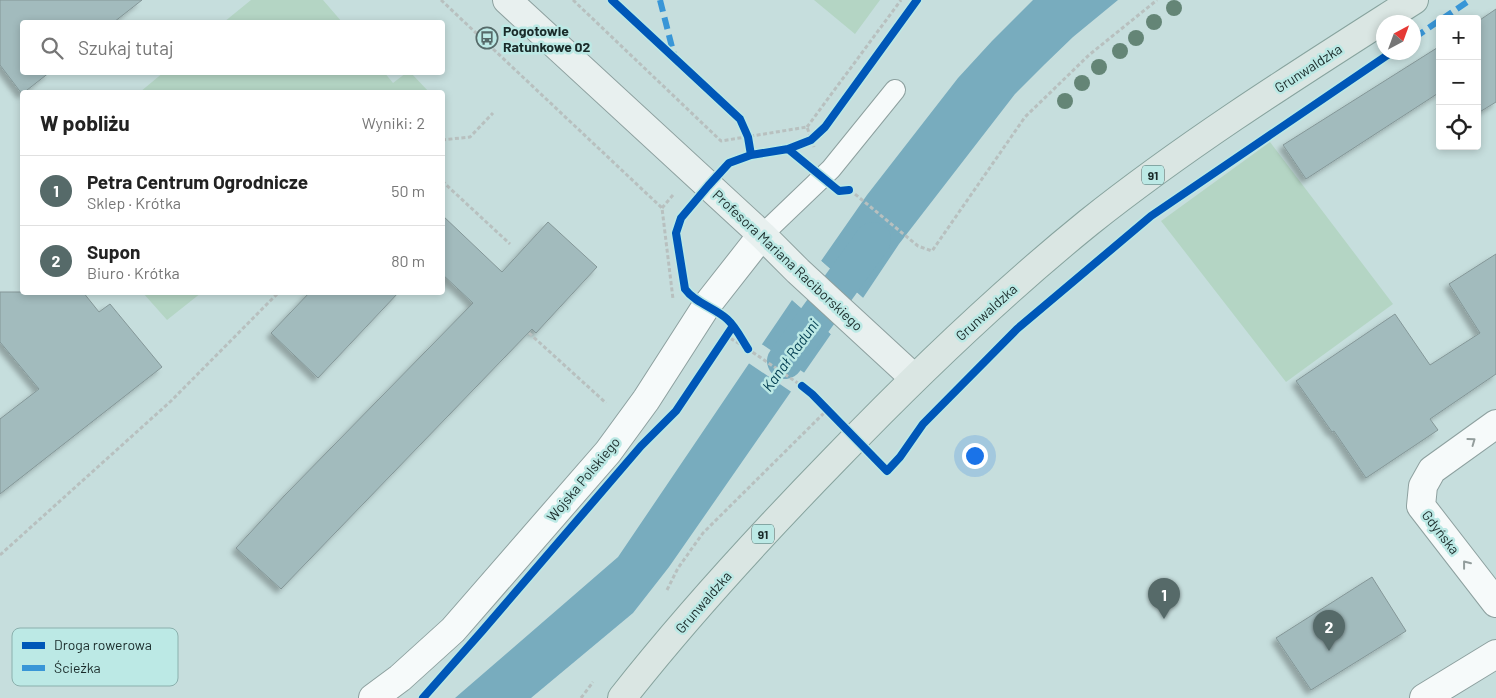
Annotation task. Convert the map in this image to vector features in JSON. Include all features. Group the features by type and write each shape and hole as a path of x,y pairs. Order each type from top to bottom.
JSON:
{"main road":[{"name":"Profesora Mariana Raciborskiego","path":"507,0 914,378"},
{"name":"Grunwaldzka","path":"622,698 653,658 772,524 914,378 992,305 1088,223 1193,145 1414,0"}],"street":[{"name":"Wojska Polskiego","path":"373,698 400,678 452,630 608,452 646,400 707,305 762,235"},
{"name":"Gdyńska","path":"1496,424 1432,470 1423,486 1421,506 1496,603"},
{"path":"1424,698 1496,654"}],"lane":[{"path":"762,235 822,177 895,90"}],"path":[{"path":"441,0 662,208 673,305"},
{"path":"573,0 721,141 807,127"},
{"path":"817,153 807,141 807,127 901,0"},
{"path":"822,177 839,191 849,190 918,246 932,250 1025,117 1089,55 1157,0"},
{"path":"445,140 470,137 493,113"},
{"path":"744,128 750,146"},
{"path":"807,141 818,134"},
{"path":"445,185 510,244"},
{"path":"0,555 171,401 276,295"},
{"path":"707,305 729,320 748,349 802,386"},
{"path":"721,343 733,326"},
{"path":"529,333 607,404"},
{"path":"663,595 669,588 678,568 703,533 827,410"},
{"path":"581,698 597,676"}],"green space":[{"path":"251,0 323,0 340,20 226,20"},
{"path":"814,0 880,0 855,34"},
{"path":"160,75 386,75 393,83 403,75 413,75 427,90 142,90"},
{"path":"1270,142 1393,304 1286,382 1161,221"},
{"path":"145,295 198,295 167,320"}],"water":[{"path":"1033,0 1118,0 1073,37 1015,94 899,244 863,298 821,261 867,195 958,78"},
{"path":"792,300 831,334 669,567 633,613 531,698 455,698 618,557"}],"pier":[{"path":"819,259 865,299 861,300 819,263"},
{"path":"792,297 833,333 833,336 790,298"},
{"path":"760,343 806,374 793,393 747,362"}],"building":[{"path":"0,0 142,0 117,20 20,20 20,75 46,75 27,90 20,91 0,65"},
{"path":"1496,9 1496,102 1481,111 1481,60 1481,19"},
{"path":"1436,49 1436,95 1306,179 1283,145 1418,60 1421,60 1421,58"},
{"path":"445,218 502,272 548,222 597,267 536,333 532,329 281,589 236,548 285,495 473,303 445,277"},
{"path":"1496,254 1496,374 1430,419 1438,430 1366,478 1334,431 1332,432 1296,381 1395,314 1430,365 1480,333 1449,284"},
{"path":"0,292 20,292 20,295 85,295 99,312 110,304 162,367 0,494 0,419 39,389 0,342"},
{"path":"307,295 396,295 318,378 271,333"},
{"path":"1372,577 1406,631 1311,690 1276,638"}],"waterway":[{"name":"Kanał Raduni","path":"785,361 873,240"}],"marked path":[{"path":"660,0 674,55"},
{"path":"1448,15 1470,0"},
{"path":"1421,33 1436,23"}],"cycle path":[{"path":"612,0 740,119 748,137 751,155"},
{"path":"748,349 727,319 694,298 685,289 676,233 681,218 729,163 751,155 788,149 811,140 825,127 917,0"},
{"path":"802,386 887,471 900,457 923,424 1017,329 1151,216 1380,60"},
{"path":"788,149 839,191 849,190"},
{"path":"423,698 641,446 676,411 733,326"}],"place":[{"name":"Pogotowie Ratunkowe 02","path":"487,38"},
{"name":"Petra Centrum Ogrodnicze","path":"1164,619"},
{"name":"Supon","path":"1329,651"}]}
